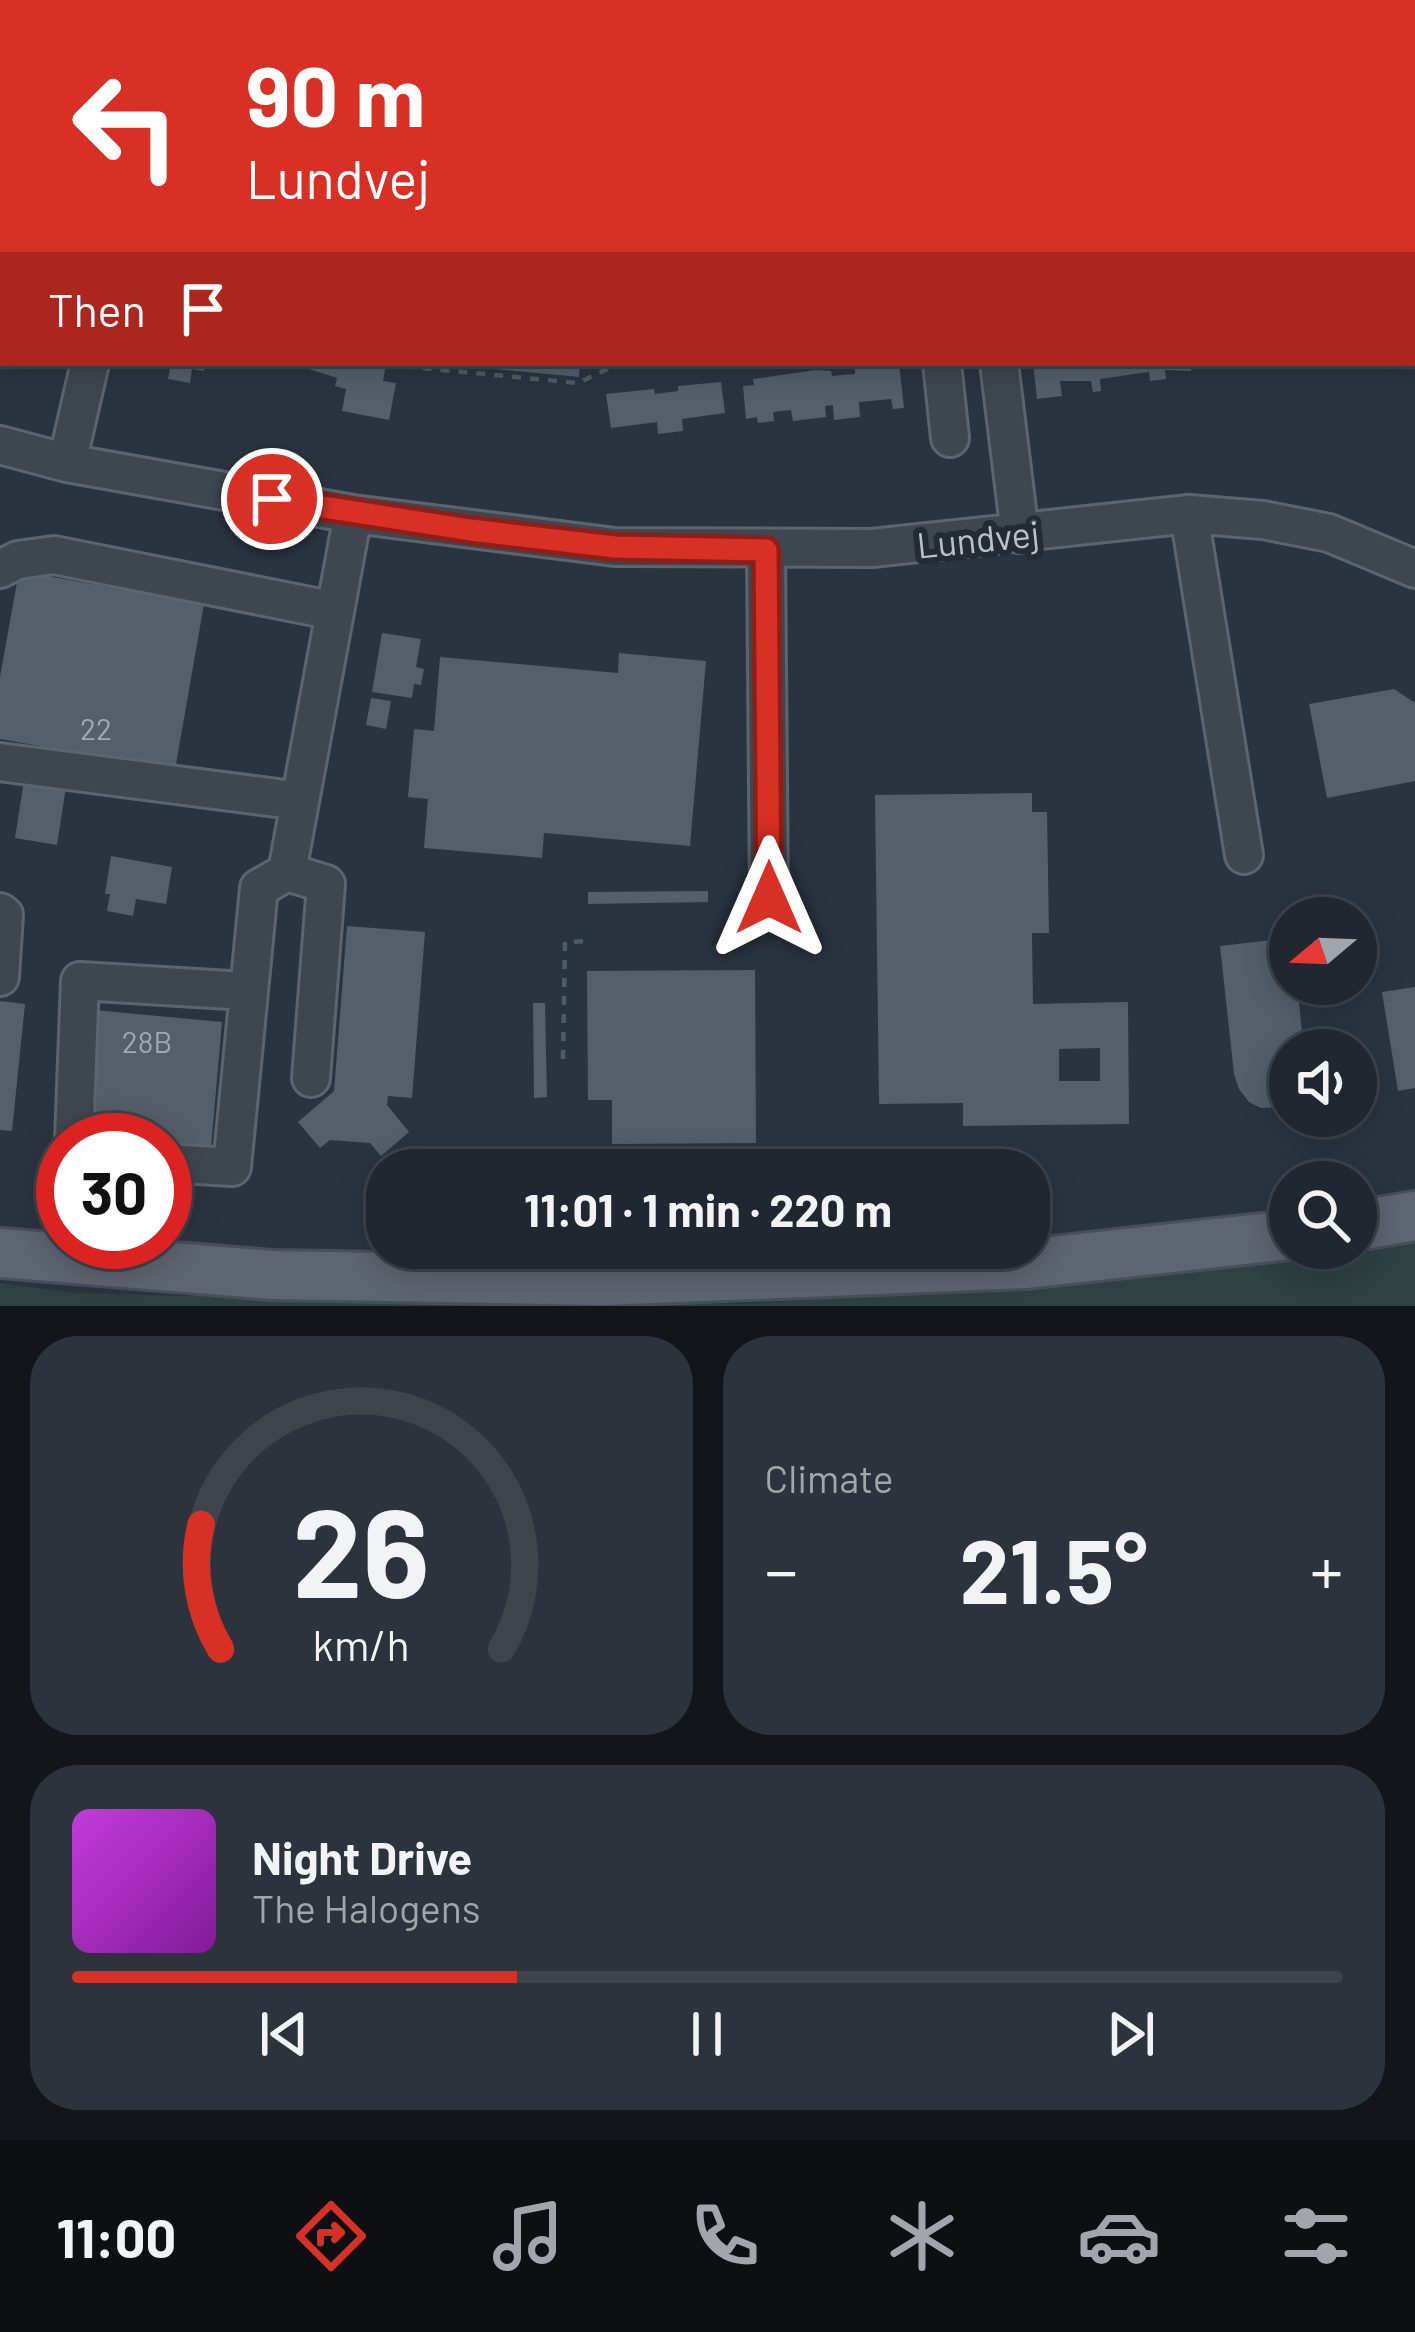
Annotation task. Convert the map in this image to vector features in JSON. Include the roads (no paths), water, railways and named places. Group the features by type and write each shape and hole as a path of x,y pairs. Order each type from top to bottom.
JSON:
{"main road":[{"path":"1377,1222 1415,1216"},
{"path":"0,1253 272,1276 603,1280 1026,1264 1269,1237"}],"street":[{"path":"67,463 89,366"},
{"path":"942,366 948,421 1001,381 1020,534"},
{"name":"Lundvej","path":"0,445 67,463 353,514 615,547 872,548 1189,514 1263,520 1329,533 1412,563"},
{"path":"287,872 353,514"},
{"path":"1189,514 1244,855"},
{"path":"766,550 769,898"},
{"path":"0,569 18,560 54,555 335,611"},
{"path":"0,762 300,801"},
{"path":"192,1165 232,1167 259,888 287,872 326,884 311,1078"},
{"path":"0,911 4,915 0,977"},
{"path":"75,1113 80,981 246,991"}]}
